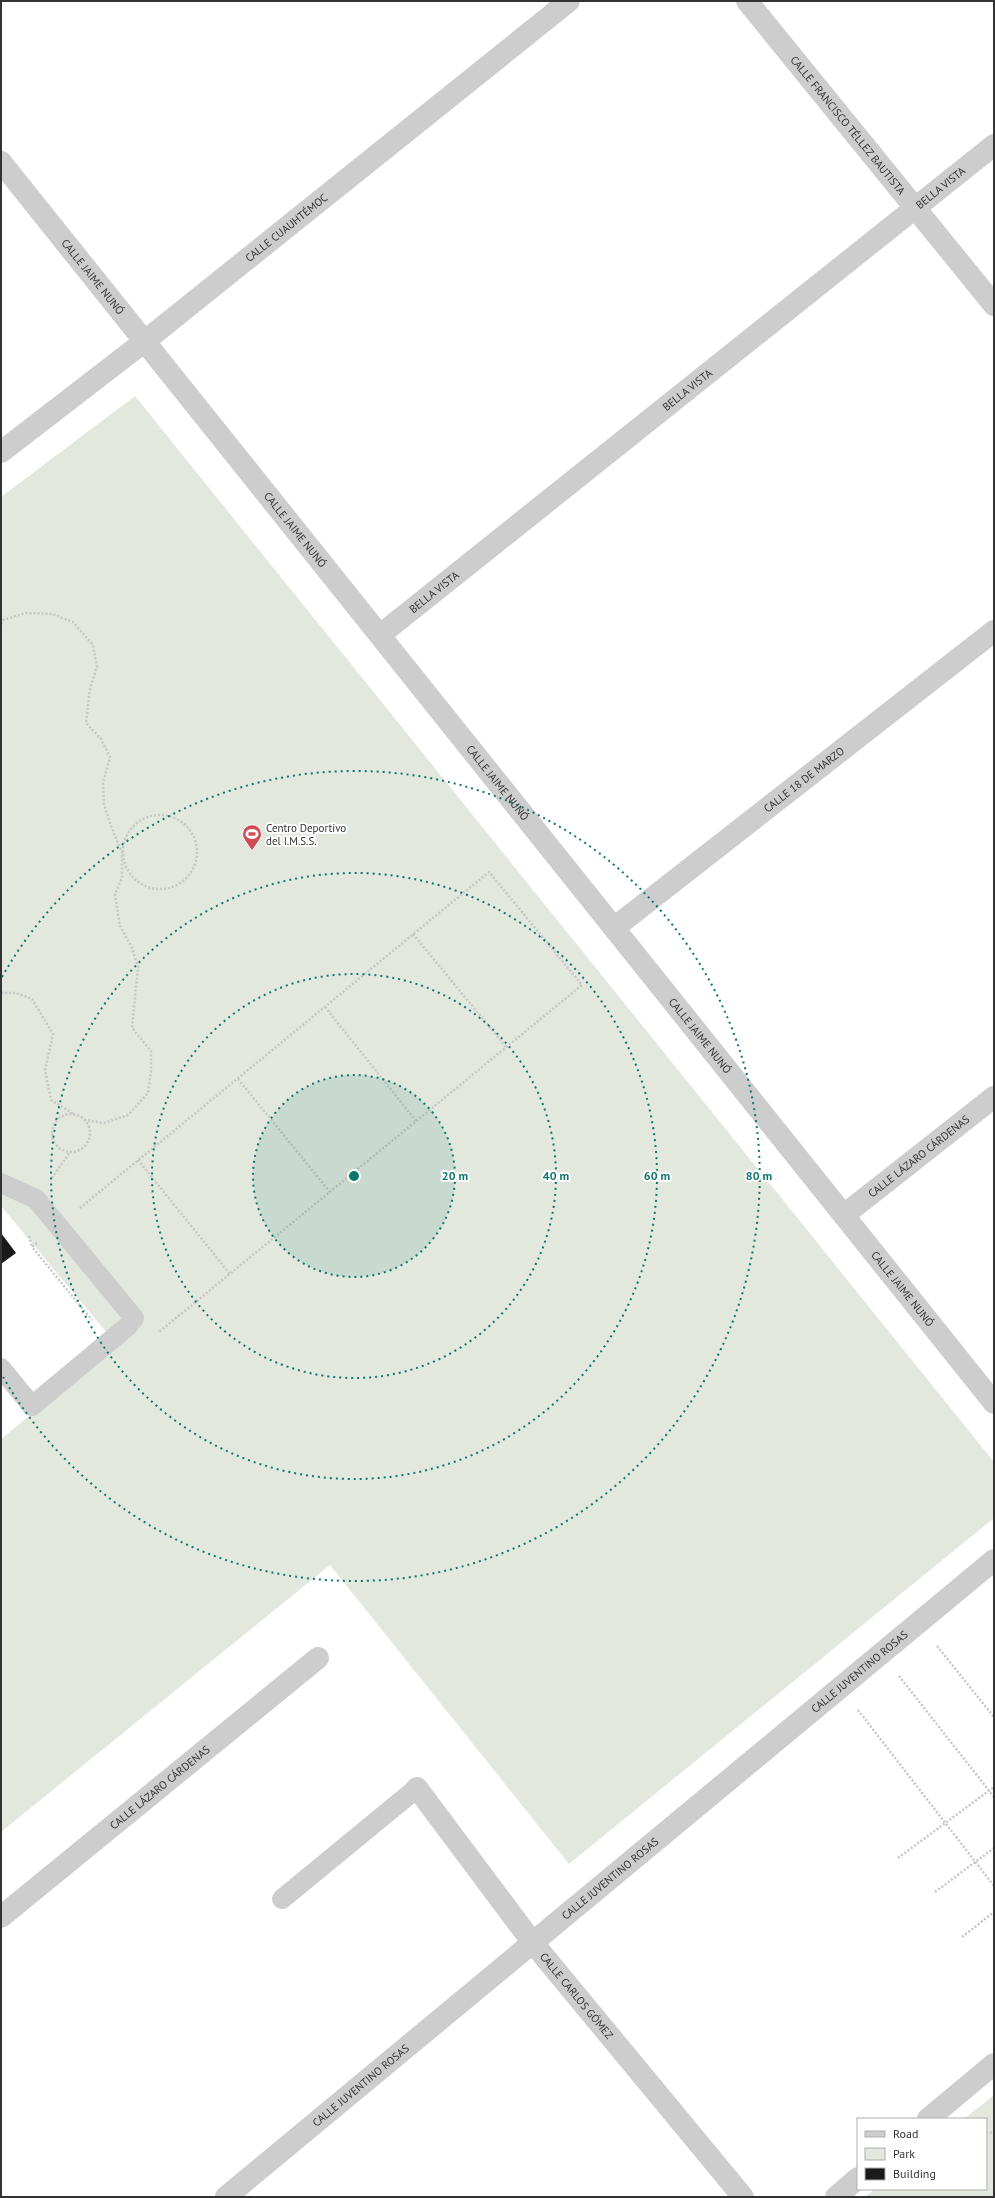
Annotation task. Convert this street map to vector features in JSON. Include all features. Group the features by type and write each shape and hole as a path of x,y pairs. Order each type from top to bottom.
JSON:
{"street":[{"name":"CALLE CUAUHTÉMOC","path":"1,452 145,341 569,1"},
{"name":"CALLE FRANCISCO TÉLLEZ BAUTISTA","path":"748,1 994,305"},
{"name":"BELLA VISTA","path":"380,635 994,145"},
{"name":"CALLE JAIME NUNÓ","path":"1,162 994,1403"},
{"name":"CALLE 18 DE MARZO","path":"614,928 994,631"},
{"name":"CALLE LÁZARO CÁRDENAS","path":"844,1215 994,1097"},
{"name":"CALLE JUVENTINO ROSAS","path":"226,2197 994,1560"},
{"name":"CALLE LÁZARO CÁRDENAS","path":"1,1917 318,1658"},
{"name":"CALLE CARLOS GÓMEZ","path":"417,1788 533,1943 743,2197"},
{"path":"929,2118 994,2064"},
{"path":"836,2197 857,2179"}],"lane":[{"path":"1,1183 36,1200 134,1318 128,1326 32,1406 1,1368"},
{"path":"282,1899 417,1788"}],"path":[{"path":"1,624 4,620 26,613 52,614 73,622 93,645 97,667 90,689 86,723 101,740 110,757 104,783 104,805 122,852 124,865 130,875 139,883 149,888 161,889 173,887 191,872 196,861 197,850 194,838 188,827 166,815 152,815 140,820 131,828 124,840 122,852 122,878 115,894 120,926 132,948 138,967 132,1028 151,1051 151,1070 148,1093 128,1114 104,1123 85,1120 51,1100 45,1070 53,1034 32,999 16,993 1,993"},
{"path":"109,1341 32,1247 489,872 582,985 144,1345 128,1326"},
{"path":"413,934 506,1048"},
{"path":"325,1007 416,1121"},
{"path":"238,1079 330,1192"},
{"path":"74,1114 61,1116 53,1126 52,1138 55,1144 64,1151 76,1151 86,1144 90,1132 85,1120"},
{"path":"138,1160 230,1274"},
{"path":"919,1622 994,1717"},
{"path":"882,1653 994,1797"},
{"path":"840,1687 994,1886"},
{"path":"898,1858 994,1786"},
{"path":"935,1892 994,1848"},
{"path":"962,1937 994,1912"}],"green space":[{"name":"Centro Deportivo del I.M.S.S.","path":"135,396 994,1462 994,1518 569,1864 330,1565 1,1832 1,1439 117,1345 1,1206 1,497"},
{"path":"994,2095 994,2197 865,2197 874,2190 987,2190 987,2118 965,2118"}],"building":[{"path":"1,1233 16,1253 1,1264"}],"place":[{"name":"Centro Deportivo del I.M.S.S.","path":"252,851"}]}
